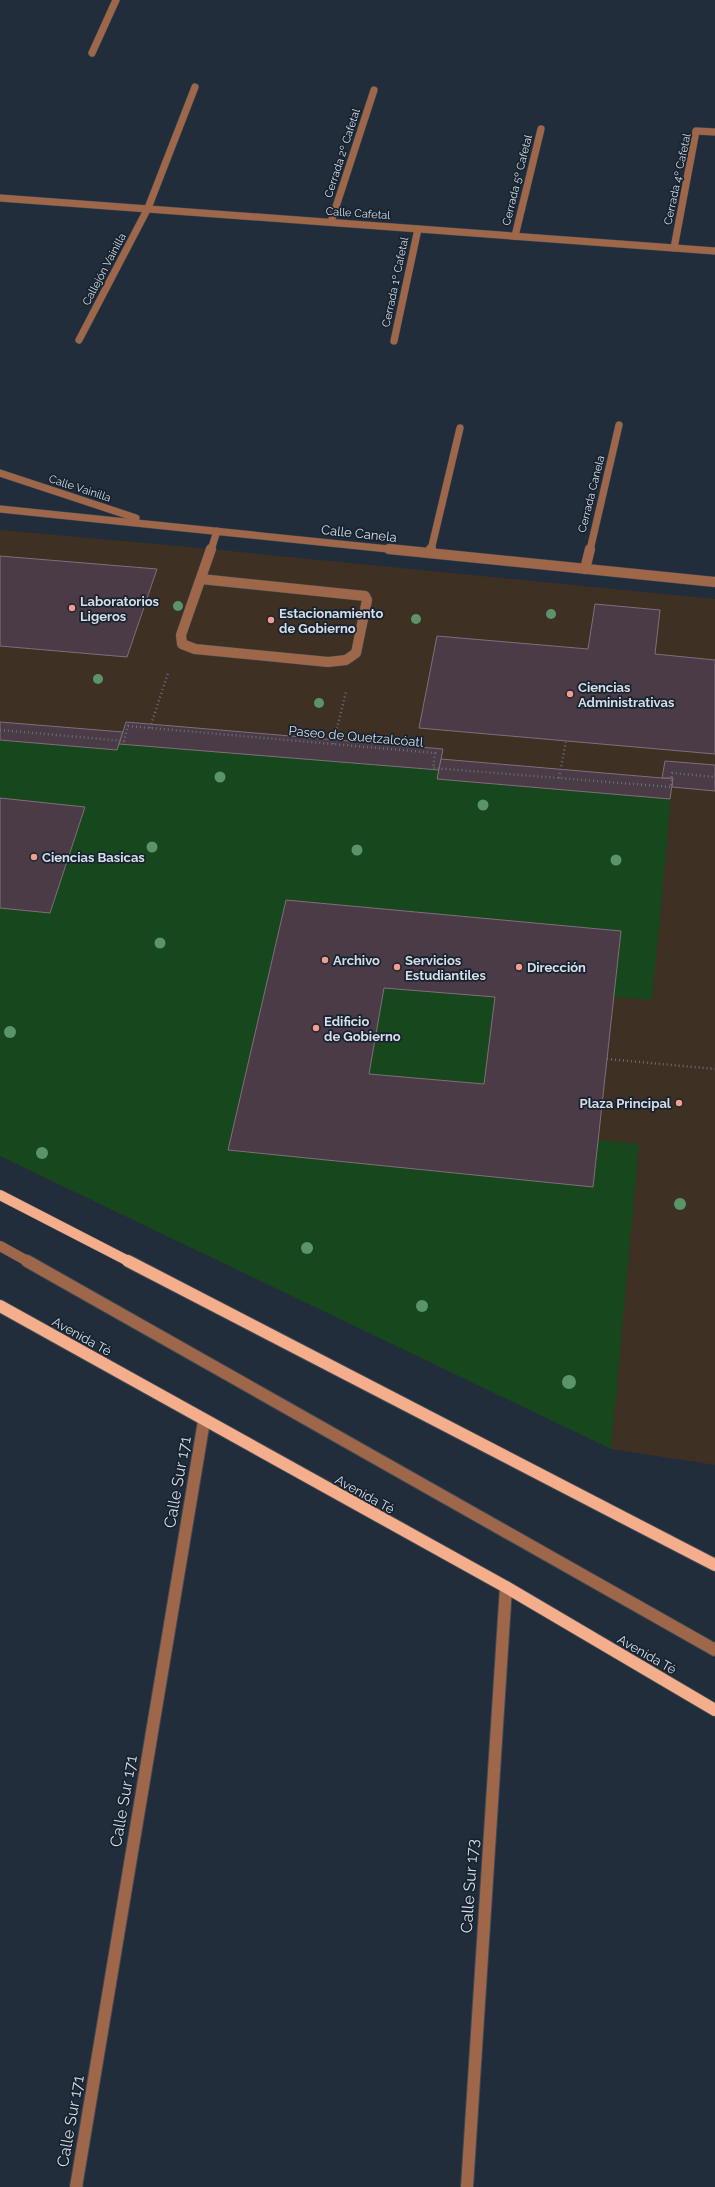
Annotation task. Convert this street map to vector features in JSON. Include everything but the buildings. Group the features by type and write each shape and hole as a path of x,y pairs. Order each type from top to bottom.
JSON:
{"main road":[{"path":"0,1195 715,1565"},
{"name":"Avenida Té","path":"0,1306 204,1422 506,1587 715,1710"}],"street":[{"path":"92,53 116,0"},
{"name":"Callejón Vainilla","path":"79,340 148,208 195,87"},
{"name":"Cerrada 2º Cafetal","path":"331,222 374,90"},
{"name":"Cerrada 5º Cafetal","path":"515,236 541,129"},
{"name":"Cerrada 4º Cafetal","path":"674,248 696,130 715,132"},
{"name":"Calle Cafetal","path":"0,198 715,251"},
{"name":"Cerrada 1º Cafetal","path":"394,340 418,229"},
{"name":"Cerrada Canela","path":"585,569 620,425"},
{"path":"430,553 460,428"},
{"name":"Calle Vainilla","path":"0,472 153,524"},
{"name":"Calle Canela","path":"0,509 715,582"},
{"path":"201,578 365,596 367,600 356,653 346,660 328,662 195,649 182,644 181,634 216,531"},
{"path":"0,1246 715,1650"},
{"name":"Calle Sur 171","path":"76,2187 204,1422"},
{"name":"Calle Sur 173","path":"467,2187 506,1587"}],"path":[{"path":"150,728 167,674 182,644"},
{"path":"333,744 346,691 346,660"},
{"name":"Paseo de Quetzalcóatl","path":"0,730 124,741 128,726 435,753 433,768 671,787 672,773 715,777"},
{"path":"559,778 566,741"},
{"path":"607,1059 715,1068"}],"shaded area":[{"path":"0,530 179,546 715,599 715,1465 611,1449 0,1156"}],"green space":[{"path":"0,735 672,787 652,1000 614,997 621,931 286,900 228,1150 593,1187 598,1140 639,1144 611,1449 0,1156 0,908 50,913 85,807 0,798"},
{"path":"384,988 495,997 484,1084 369,1074"}],"place":[{"name":"Laboratorios Ligeros","path":"72,608"},
{"name":"Estacionamiento de Gobierno","path":"271,620"},
{"name":"Ciencias Administrativas","path":"570,694"},
{"name":"Ciencias Basicas","path":"34,857"},
{"name":"Archivo","path":"325,960"},
{"name":"Servicios Estudiantiles","path":"397,967"},
{"name":"Dirección","path":"519,967"},
{"name":"Edificio de Gobierno","path":"316,1028"},
{"name":"Plaza Principal","path":"679,1103"}]}
